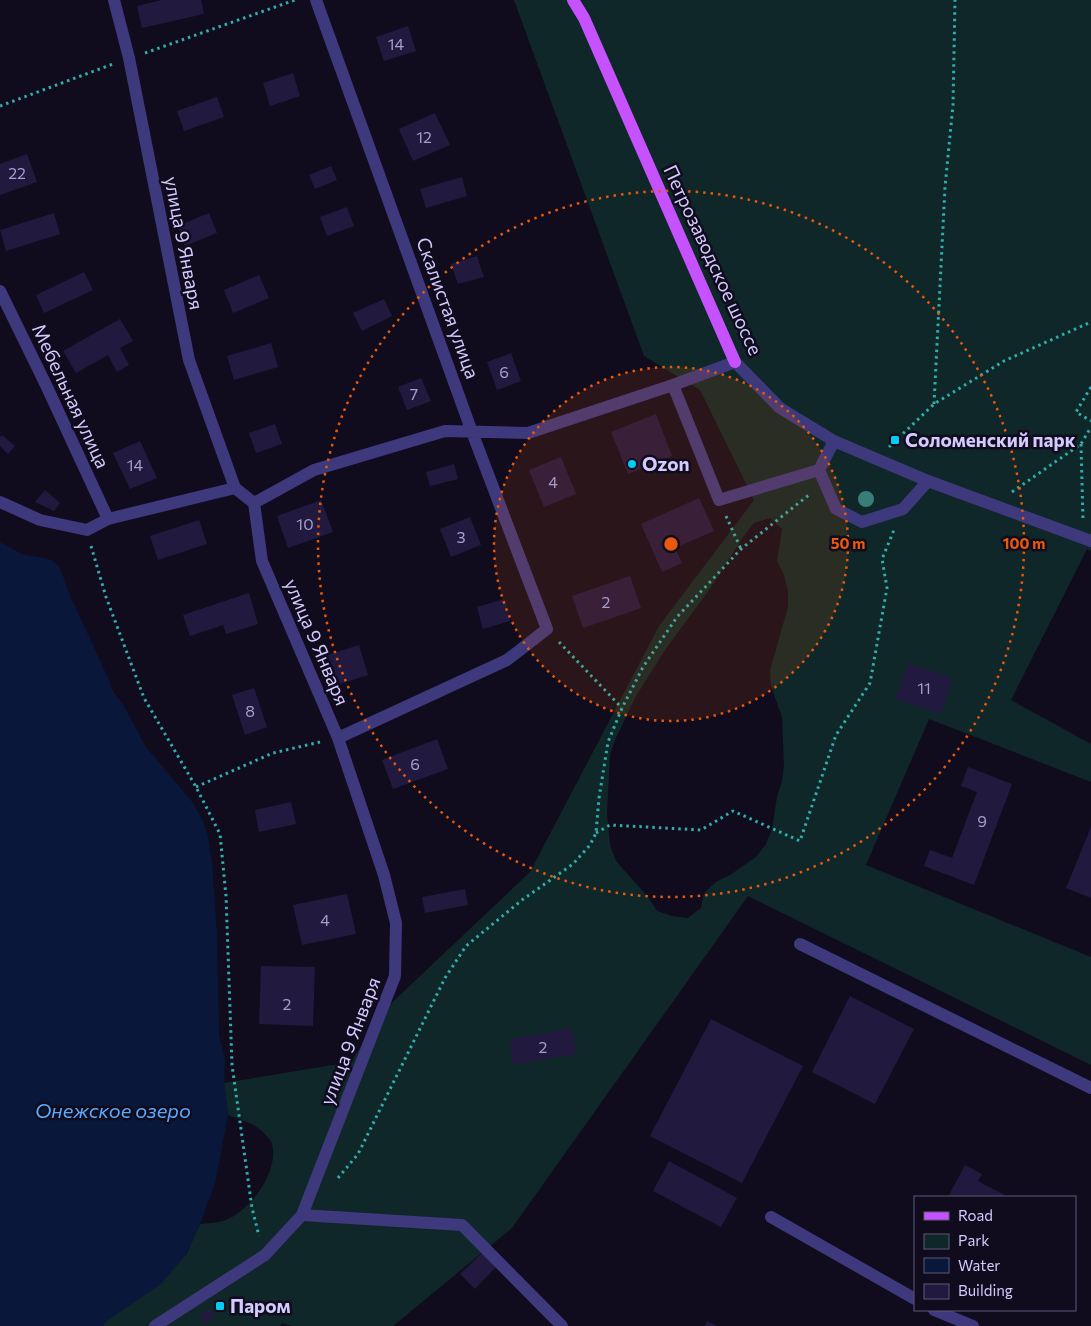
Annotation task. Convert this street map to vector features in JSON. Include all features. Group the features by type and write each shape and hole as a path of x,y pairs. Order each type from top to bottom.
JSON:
{"main road":[{"name":"Петрозаводское шоссе","path":"573,0 584,18 735,362"}],"street":[{"name":"улица 9 Января","path":"114,0 128,58 188,360 234,488"},
{"name":"Скалистая улица","path":"316,0 472,432 547,629"},
{"name":"Мебельная улица","path":"0,291 108,519"},
{"path":"0,502 40,520 86,530 108,519 234,488 254,503 314,470 444,431 528,433 673,385 735,362"},
{"name":"Петрозаводское шоссе","path":"735,362 780,408 834,441 928,481 1087,540"},
{"path":"673,385 719,500 819,470 834,441"},
{"path":"819,470 836,509 862,522 903,509 928,481"},
{"name":"улица 9 Января","path":"155,1326 265,1256 302,1214 395,976 396,923 384,875 338,738 262,561 254,503"},
{"path":"338,738 507,660 547,629"},
{"path":"800,944 1091,1088"},
{"path":"302,1214 462,1225 562,1326"},
{"path":"770,1217 914,1298"},
{"path":"936,1311 973,1326"}],"path":[{"path":"934,404 945,186 953,105 955,0"},
{"path":"877,460 934,404 1004,362 1091,322"},
{"path":"1091,387 1076,412 1091,421"},
{"path":"994,505 1081,444 1091,427"},
{"path":"1081,444 1087,540"},
{"path":"336,1180 358,1154 445,978 466,946 522,900 573,864 590,845 596,833 599,798 608,742 622,708 644,667 677,617 741,549 824,483"},
{"path":"719,500 741,549"},
{"path":"596,833 610,825 701,830 733,810 800,841 836,735 870,683 887,588 882,559 903,509"},
{"path":"86,530 106,597 144,698 196,787 220,834 226,896 232,1065 252,1208 265,1256"},
{"path":"547,629 622,708"},
{"path":"196,787 273,753 338,738"}],"green space":[{"path":"514,0 1091,0 1091,551 1087,549 1011,700 1091,744 1091,782 929,719 866,865 1091,957 1091,1065 748,896 512,1228 393,1326 292,1326 282,1323 280,1326 104,1326 104,1323 186,1255 200,1224 223,1221 243,1209 253,1199 268,1176 272,1164 273,1152 271,1141 255,1126 228,1115 224,1083 351,1062 382,1012 530,872 659,626 754,500 700,390 644,356","holes":["770,518 782,529 777,561 784,575 788,591 788,607 770,670 771,686 782,717 784,765 772,829 766,844 756,857 716,882 704,893 701,908 688,918 672,916 657,911 648,897 616,861 610,845 607,813 610,755 636,696 667,647 707,593 744,536 754,523"]}],"water":[{"name":"Онежское озеро","path":"0,542 24,555 53,561 60,568 71,598 113,692 122,703 146,747 193,803 203,821 208,837 212,863 217,935 219,1036 225,1058 224,1083 228,1115 215,1184 186,1255 161,1284 104,1323 104,1326 0,1326"}],"building":[{"path":"162,0 201,0 204,14 142,28 137,6"},
{"path":"408,26 416,51 384,61 376,37"},
{"path":"293,73 300,96 270,106 263,83"},
{"path":"217,97 224,117 184,131 177,111"},
{"path":"435,113 450,145 413,161 399,129"},
{"path":"27,154 37,182 0,195 0,164"},
{"path":"331,166 337,180 315,189 309,175"},
{"path":"462,177 467,196 426,208 420,189"},
{"path":"347,207 354,226 327,236 320,217"},
{"path":"54,213 60,234 6,251 0,230"},
{"path":"209,213 217,233 185,246 177,226"},
{"path":"477,256 484,277 458,284 451,264"},
{"path":"84,272 93,290 44,313 36,295"},
{"path":"259,275 269,298 233,313 224,290"},
{"path":"384,299 392,316 362,331 353,313"},
{"path":"120,319 133,341 120,348 129,365 117,372 108,355 76,373 63,351"},
{"path":"271,343 278,367 234,380 227,356"},
{"path":"511,353 521,381 497,390 487,362"},
{"path":"421,378 431,401 407,410 398,387"},
{"path":"656,414 672,456 628,474 611,432"},
{"path":"275,424 282,444 256,453 249,433"},
{"path":"2,435 15,446 8,454 0,446 0,437"},
{"path":"140,441 157,478 130,489 113,453"},
{"path":"561,457 576,494 544,507 529,470"},
{"path":"454,464 458,479 430,486 426,472"},
{"path":"45,490 60,503 54,511 35,502"},
{"path":"699,498 714,531 675,548 682,563 662,572 641,524"},
{"path":"321,500 333,532 288,548 277,516"},
{"path":"470,517 481,545 451,557 440,529"},
{"path":"199,520 207,544 158,560 150,536"},
{"path":"630,576 641,608 583,628 572,596"},
{"path":"249,593 258,624 226,634 223,625 190,636 183,615"},
{"path":"504,599 510,621 483,629 477,607"},
{"path":"359,645 368,675 330,687 321,657"},
{"path":"908,663 953,678 941,714 895,699"},
{"path":"254,688 267,727 245,735 232,695"},
{"path":"437,739 448,769 393,789 382,760"},
{"path":"968,767 1012,784 974,885 924,866 930,850 952,858 977,792 961,786"},
{"path":"291,802 296,824 259,832 255,810"},
{"path":"1091,827 1091,898 1066,888"},
{"path":"465,889 468,905 425,913 422,897"},
{"path":"347,894 356,934 302,945 293,905"},
{"path":"261,966 315,967 313,1026 259,1024"},
{"path":"850,996 914,1029 875,1104 812,1072"},
{"path":"711,1019 803,1066 742,1183 650,1136"},
{"path":"572,1028 576,1054 513,1065 510,1039"},
{"path":"669,1161 737,1198 721,1227 653,1191"},
{"path":"965,1165 982,1174 978,1181 1006,1196 949,1196"},
{"path":"482,1253 496,1267 475,1289 460,1274"},
{"path":"209,1309 215,1317 204,1324 199,1316"},
{"path":"707,1321 717,1326 705,1326"}],"place":[{"name":"Соломенский парк","path":"895,440"},
{"name":"Ozon","path":"632,464"},
{"name":"Паром","path":"220,1306"}]}
